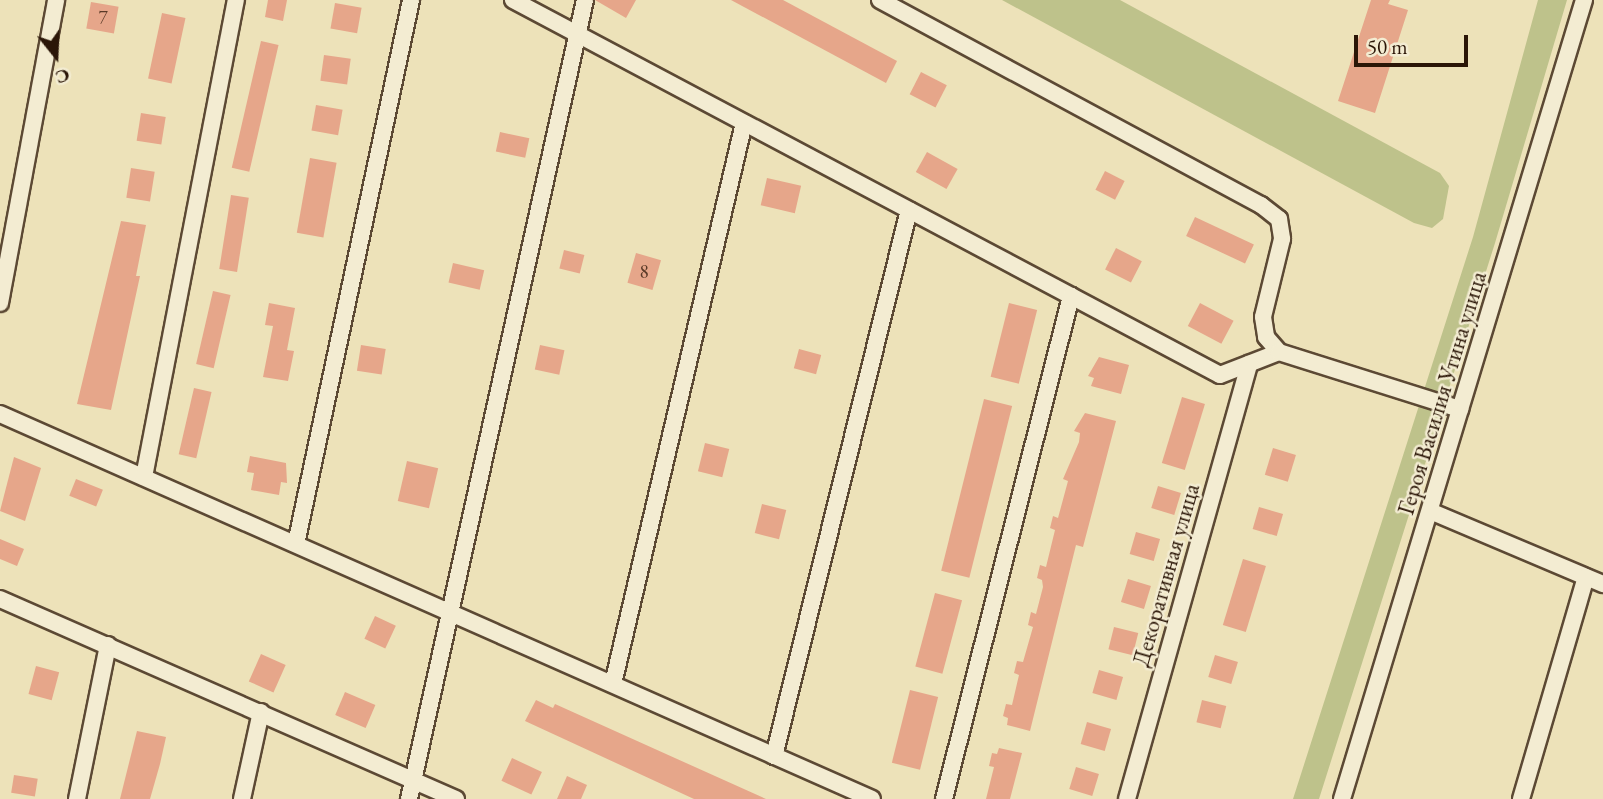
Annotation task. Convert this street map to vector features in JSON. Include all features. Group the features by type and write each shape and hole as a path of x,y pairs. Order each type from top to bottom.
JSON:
{"street":[{"path":"0,303 56,0"},
{"path":"144,477 236,0"},
{"path":"296,544 411,0"},
{"path":"513,0 1220,375 1279,352"},
{"path":"409,799 585,0"},
{"path":"880,0 1261,205 1279,219 1282,239 1263,317 1266,337 1279,352 1460,409"},
{"name":"Героя Василия Утина улица","path":"1342,799 1584,0"},
{"path":"613,684 744,123"},
{"path":"774,756 909,210"},
{"path":"944,799 1071,296"},
{"name":"Декоративная улица","path":"1127,799 1249,364"},
{"path":"0,414 872,799"},
{"path":"1430,511 1603,584"},
{"path":"1521,799 1586,577"},
{"path":"0,599 456,799"},
{"path":"77,799 108,645"},
{"path":"242,799 261,712"}],"green space":[{"path":"1002,0 1120,0 1440,173 1449,186 1443,219 1432,228 1414,223"},
{"path":"1538,0 1567,0 1495,243 1319,799 1293,799 1473,237"}],"building":[{"path":"268,0 287,0 283,21 265,17"},
{"path":"595,0 636,0 626,18"},
{"path":"731,0 783,0 897,61 886,83"},
{"path":"1371,0 1390,0 1388,4 1408,10 1375,113 1338,101"},
{"path":"91,2 119,7 114,33 86,29"},
{"path":"335,3 362,8 357,33 330,29"},
{"path":"162,13 185,18 172,84 148,79"},
{"path":"261,41 279,45 249,172 232,168"},
{"path":"324,55 351,59 347,85 320,81"},
{"path":"921,72 947,85 935,107 910,94"},
{"path":"316,105 343,110 338,135 311,131"},
{"path":"141,113 166,117 161,145 137,141"},
{"path":"500,132 529,138 525,158 496,152"},
{"path":"927,152 958,169 946,189 916,172"},
{"path":"310,158 337,163 323,238 297,233"},
{"path":"131,168 155,172 150,201 126,198"},
{"path":"1105,171 1125,181 1115,200 1095,190"},
{"path":"767,178 801,186 795,213 761,205"},
{"path":"231,195 249,198 237,272 219,269"},
{"path":"1195,217 1254,244 1245,264 1186,236"},
{"path":"121,221 146,225 136,276 140,276 111,410 77,404"},
{"path":"1116,248 1142,261 1131,283 1105,269"},
{"path":"564,250 584,255 580,274 559,268"},
{"path":"636,253 661,260 652,290 627,283"},
{"path":"453,263 484,270 480,290 449,282"},
{"path":"213,291 231,295 214,368 196,364"},
{"path":"269,303 295,308 287,350 294,351 288,381 263,377 273,326 265,325"},
{"path":"1009,303 1037,310 1019,384 991,377"},
{"path":"1200,303 1234,321 1221,344 1188,326"},
{"path":"361,345 386,349 382,375 357,371"},
{"path":"540,345 564,350 559,375 535,369"},
{"path":"799,349 821,355 816,374 794,368"},
{"path":"1099,357 1129,365 1121,394 1091,386 1094,378 1088,376"},
{"path":"194,388 212,392 196,458 179,454"},
{"path":"1182,397 1205,404 1185,470 1162,463"},
{"path":"984,399 1012,406 969,578 941,571"},
{"path":"1085,413 1116,421 1083,547 1076,545 1030,731 1007,725 1008,718 1003,716 1006,704 1012,705 1019,675 1014,673 1017,661 1023,662 1033,627 1028,625 1031,612 1036,614 1043,587 1042,580 1037,578 1040,565 1046,567 1055,530 1050,528 1053,516 1058,518 1068,481 1063,479 1079,442 1080,433 1074,431"},
{"path":"705,443 729,449 722,477 698,471"},
{"path":"1273,448 1296,455 1288,482 1265,475"},
{"path":"250,456 286,463 287,483 281,482 279,495 251,490 254,473 247,472"},
{"path":"14,457 41,468 25,521 0,511"},
{"path":"407,461 438,468 429,508 398,501"},
{"path":"76,479 103,490 96,507 69,496"},
{"path":"1158,486 1181,493 1174,515 1151,508"},
{"path":"762,504 786,510 779,539 755,533"},
{"path":"1259,507 1283,514 1277,536 1253,529"},
{"path":"1136,532 1160,539 1154,561 1130,554"},
{"path":"0,539 24,549 17,566 0,559"},
{"path":"1243,559 1266,566 1246,632 1223,625"},
{"path":"1128,579 1151,586 1144,609 1121,602"},
{"path":"935,593 962,600 942,674 915,666"},
{"path":"375,616 396,626 385,648 364,639"},
{"path":"1114,627 1138,633 1133,655 1108,649"},
{"path":"261,654 286,665 273,692 249,681"},
{"path":"1215,655 1238,662 1231,684 1208,677"},
{"path":"36,666 59,672 52,700 28,694"},
{"path":"1099,670 1123,677 1116,700 1092,693"},
{"path":"910,690 938,697 920,770 892,763"},
{"path":"345,692 375,705 366,728 335,715"},
{"path":"536,700 553,708 555,704 766,799 694,799 525,721"},
{"path":"1202,700 1226,706 1221,728 1196,722"},
{"path":"1087,722 1111,729 1105,751 1081,744"},
{"path":"137,731 166,737 160,764 150,799 120,799"},
{"path":"999,748 1022,753 1010,799 986,799 994,767 989,766 992,753 997,754"},
{"path":"512,758 542,772 531,795 501,781"},
{"path":"1076,767 1099,774 1092,796 1069,789"},
{"path":"14,775 38,779 35,797 11,793"},
{"path":"567,776 587,785 581,799 557,799"}]}
